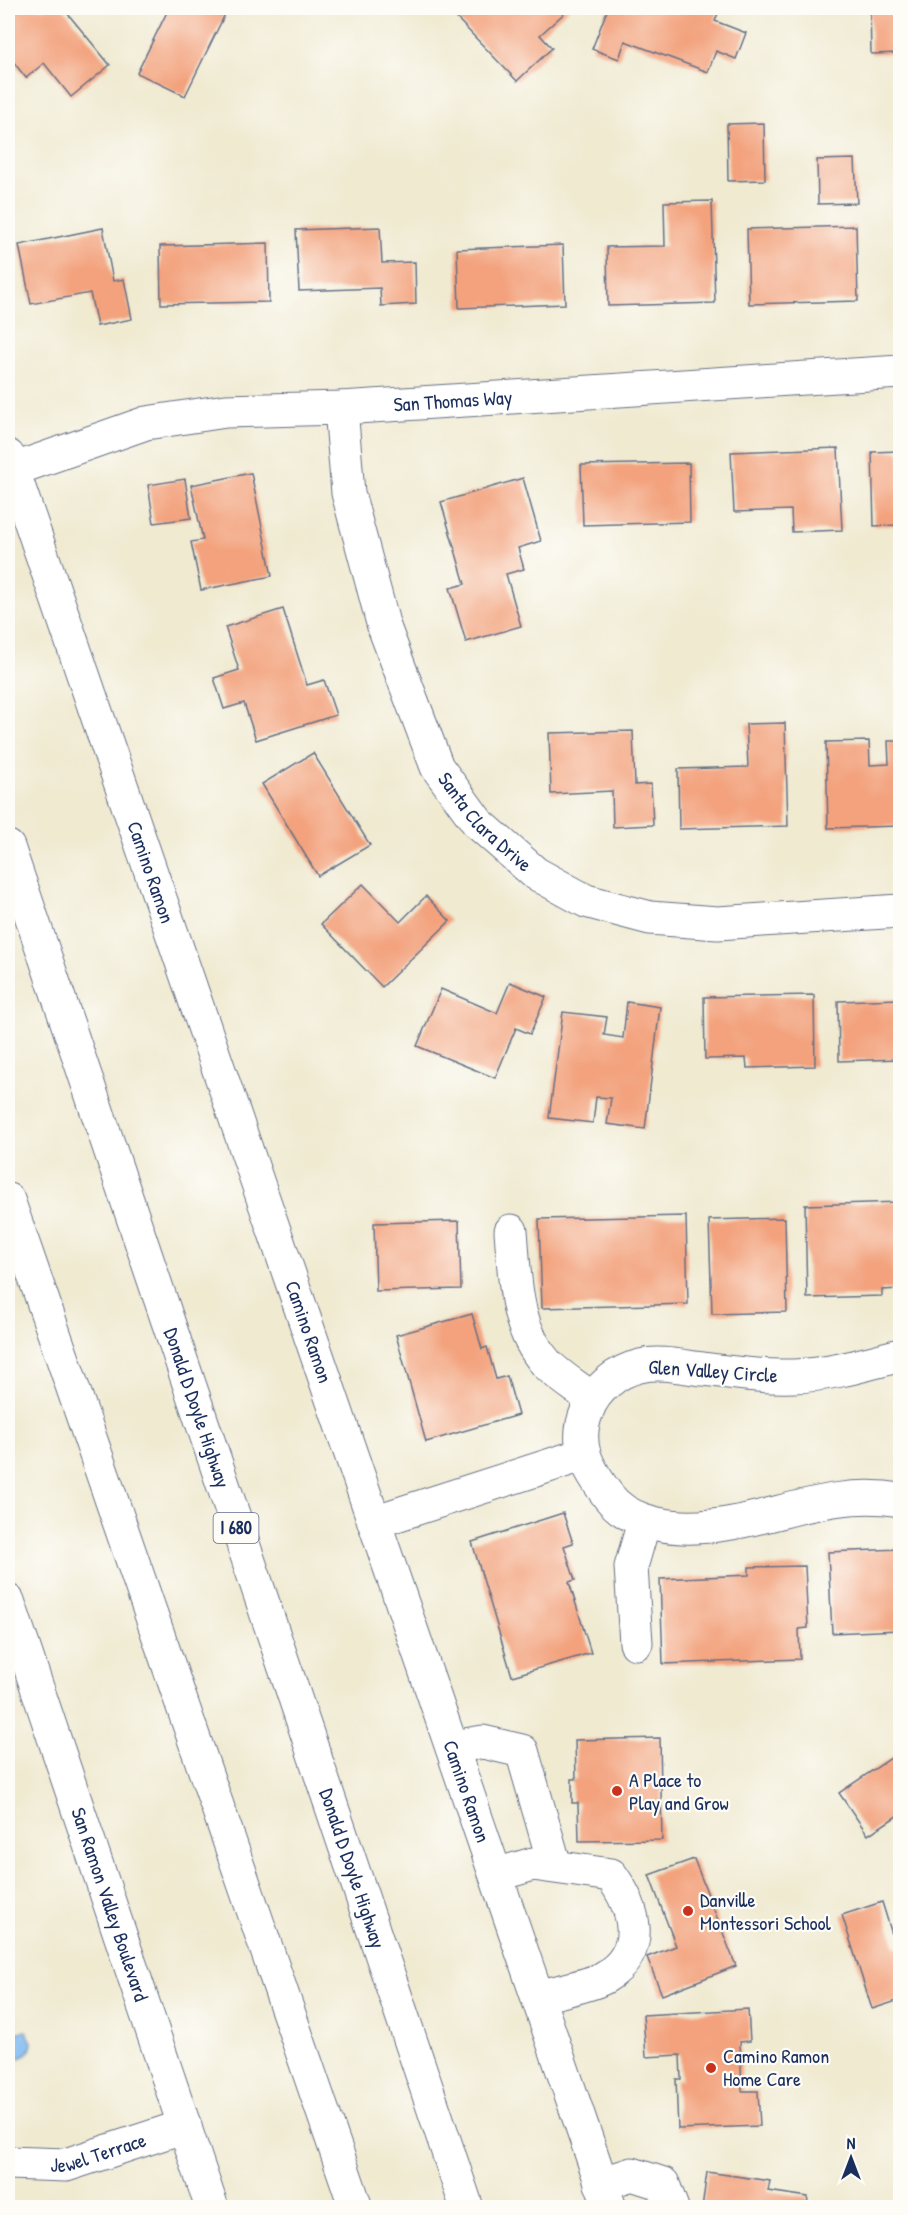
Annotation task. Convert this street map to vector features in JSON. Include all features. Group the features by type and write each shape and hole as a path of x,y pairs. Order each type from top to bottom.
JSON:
{"main road":[{"name":"San Thomas Way","path":"10,463 146,423 226,411 341,408 900,372"},
{"name":"Santa Clara Drive","path":"341,408 348,493 384,627 437,767 477,823 535,873 586,902 651,918 718,923 900,911"},
{"name":"Camino Ramon","path":"10,463 606,2196"},
{"name":"Donald D Doyle Highway","path":"8,847 467,2208"},
{"path":"8,1200 356,2208"},
{"path":"511,1231 518,1308 530,1339 548,1364 592,1399"},
{"name":"Glen Valley Circle","path":"900,1355 842,1370 794,1376 733,1373 673,1366 640,1366 612,1378 592,1399 580,1426 582,1455 610,1499 644,1522 682,1527 726,1524 832,1498 881,1496 900,1500"},
{"path":"374,1522 582,1455"},
{"path":"636,1643 631,1567 644,1522"},
{"name":"San Ramon Valley Boulevard","path":"8,1601 17,1656 185,2126 212,2208"},
{"path":"452,1747 483,1743 522,1751 555,1866"},
{"path":"496,1875 533,1864 611,1875 627,1897 634,1937 625,1959 605,1977 538,1997"},
{"name":"Jewel Terrace","path":"8,2163 66,2165 185,2126"},
{"path":"606,2196 632,2174 663,2184 672,2208"}],"water":[{"path":"26,2031 32,2042 30,2051 21,2057 8,2060 8,2034"}],"building":[{"path":"8,8 63,8 110,65 71,97 44,63 26,78 8,55"},
{"path":"169,8 228,8 185,96 137,73"},
{"path":"447,8 570,8 540,35 552,48 517,81"},
{"path":"608,8 720,8 715,21 746,33 736,59 716,51 708,72 625,41 619,59 592,49"},
{"path":"870,8 900,8 900,53 871,54"},
{"path":"764,123 765,180 728,181 727,124"},
{"path":"855,159 857,203 818,204 817,160"},
{"path":"712,201 715,303 608,306 607,247 665,246 664,202"},
{"path":"856,226 858,301 749,304 747,229"},
{"path":"380,227 382,263 415,262 416,304 381,306 380,288 299,291 296,230"},
{"path":"103,228 113,281 124,279 132,319 97,326 90,293 31,304 19,245"},
{"path":"268,243 269,302 161,304 160,246"},
{"path":"563,245 565,304 459,308 457,249"},
{"path":"838,448 842,530 792,532 791,510 734,512 731,452"},
{"path":"900,451 900,525 874,526 872,452"},
{"path":"689,463 690,522 583,525 581,465"},
{"path":"251,473 272,576 201,590 191,542 203,540 191,485"},
{"path":"523,478 541,541 518,548 524,569 506,574 521,626 466,642 450,588 465,584 441,502"},
{"path":"185,479 191,518 154,523 148,485"},
{"path":"283,609 307,685 324,680 336,715 256,740 244,703 224,709 214,678 239,670 225,627"},
{"path":"785,723 788,826 679,829 678,769 748,767 746,724"},
{"path":"633,731 635,785 651,784 653,825 613,827 612,791 551,794 549,733"},
{"path":"869,741 870,765 889,764 888,741 900,741 900,826 828,828 826,742"},
{"path":"313,753 370,845 318,876 262,784"},
{"path":"363,884 400,922 426,896 450,921 382,987 321,924"},
{"path":"510,982 546,997 530,1034 516,1028 495,1078 417,1046 441,989 497,1013"},
{"path":"814,995 815,1066 747,1068 746,1058 705,1059 704,997"},
{"path":"900,999 900,1059 839,1061 838,1001"},
{"path":"627,1002 660,1007 645,1129 607,1124 611,1098 596,1097 593,1123 549,1118 563,1012 607,1017 604,1035 623,1038"},
{"path":"900,1202 900,1289 882,1290 882,1296 807,1298 805,1205"},
{"path":"686,1216 688,1304 542,1308 539,1219"},
{"path":"785,1218 787,1312 712,1314 709,1220"},
{"path":"459,1221 461,1289 376,1291 374,1223"},
{"path":"472,1314 482,1349 487,1347 496,1379 507,1376 518,1415 426,1442 396,1335"},
{"path":"563,1513 573,1543 564,1546 575,1580 569,1582 591,1653 512,1676 472,1542"},
{"path":"900,1549 900,1630 832,1633 828,1552"},
{"path":"805,1566 808,1628 799,1629 800,1659 663,1664 660,1579 749,1575 749,1567"},
{"name":"A Place to Play and Grow","path":"660,1738 662,1840 579,1841 578,1803 572,1803 572,1779 576,1779 575,1740"},
{"path":"900,1752 900,1814 868,1835 839,1793"},
{"name":"Danville Montessori School","path":"694,1859 736,1966 662,1995 647,1957 676,1946 649,1875"},
{"path":"882,1902 896,1947 900,1946 900,2000 872,2009 842,1915"},
{"name":"Camino Ramon Home Care","path":"748,2009 750,2041 740,2042 742,2091 758,2091 760,2126 678,2129 676,2079 681,2079 680,2055 646,2057 643,2015"},
{"path":"707,2172 770,2181 768,2191 808,2197 807,2208 702,2208"}],"place":[{"name":"A Place to Play and Grow","path":"617,1791"},
{"name":"Danville Montessori School","path":"688,1911"},
{"name":"Camino Ramon Home Care","path":"711,2068"}]}
